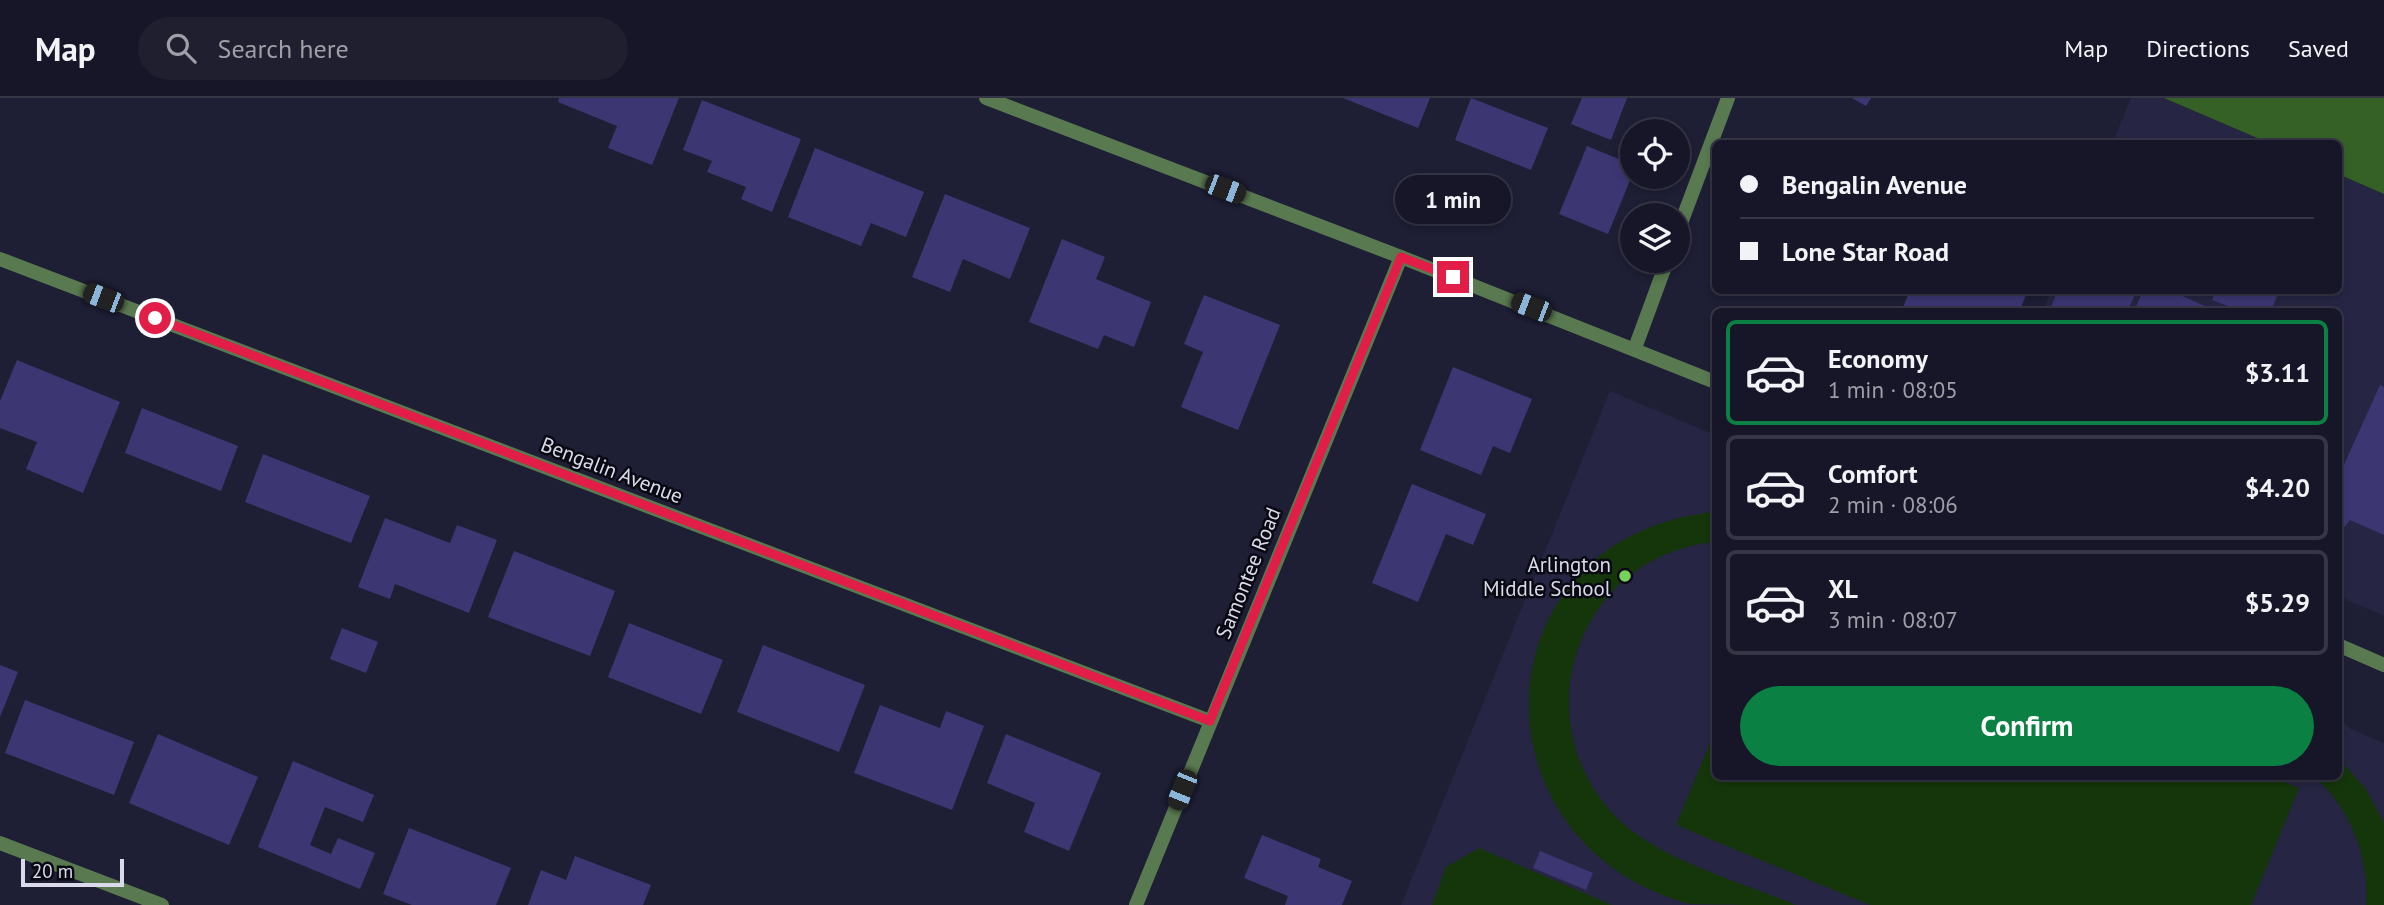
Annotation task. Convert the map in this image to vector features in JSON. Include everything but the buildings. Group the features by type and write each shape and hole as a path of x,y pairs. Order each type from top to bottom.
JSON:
{"street":[{"path":"986,98 1635,348 1712,381"},
{"path":"1712,140 1728,98"},
{"path":"1689,203 1712,141"},
{"name":"Samontee Road","path":"1136,905 1401,257"},
{"name":"Bengalin Avenue","path":"0,259 1210,721"},
{"path":"1635,348 1663,273"},
{"path":"2342,647 2384,665"},
{"path":"0,843 162,905"}],"shaded area":[{"path":"2131,98 2164,98 2262,140 2114,140"},
{"path":"2342,176 2384,194 2384,616 2342,598 2342,308 2044,308 2050,294 2342,294"},
{"name":"Arlington Middle School","path":"1610,391 1712,434 1712,780 2342,780 2342,721 2351,729 2384,743 2384,905 1401,905"}],"green space":[{"path":"2164,98 2384,98 2384,194 2342,176 2342,140 2262,140"},
{"path":"1712,513 1712,543 1668,554 1628,577 1598,609 1578,648 1569,690 1572,735 1587,778 1616,817 1653,845 1701,868 1796,905 1690,904 1617,871 1566,820 1537,759 1529,694 1544,630 1579,574 1637,533"},
{"path":"1712,738 1712,780 2279,780 2299,788 2251,905 1870,905 1676,825"},
{"path":"2342,762 2366,789 2384,823 2384,905 2366,905 2365,870 2361,852 2347,818 2327,789 2317,780 2342,780"},
{"path":"1479,848 1612,905 1432,905 1446,867"}],"place":[{"name":"Arlington Middle School","path":"1625,576"}],"route":[{"path":"155,318 1210,721 1401,257 1453,277"}]}
